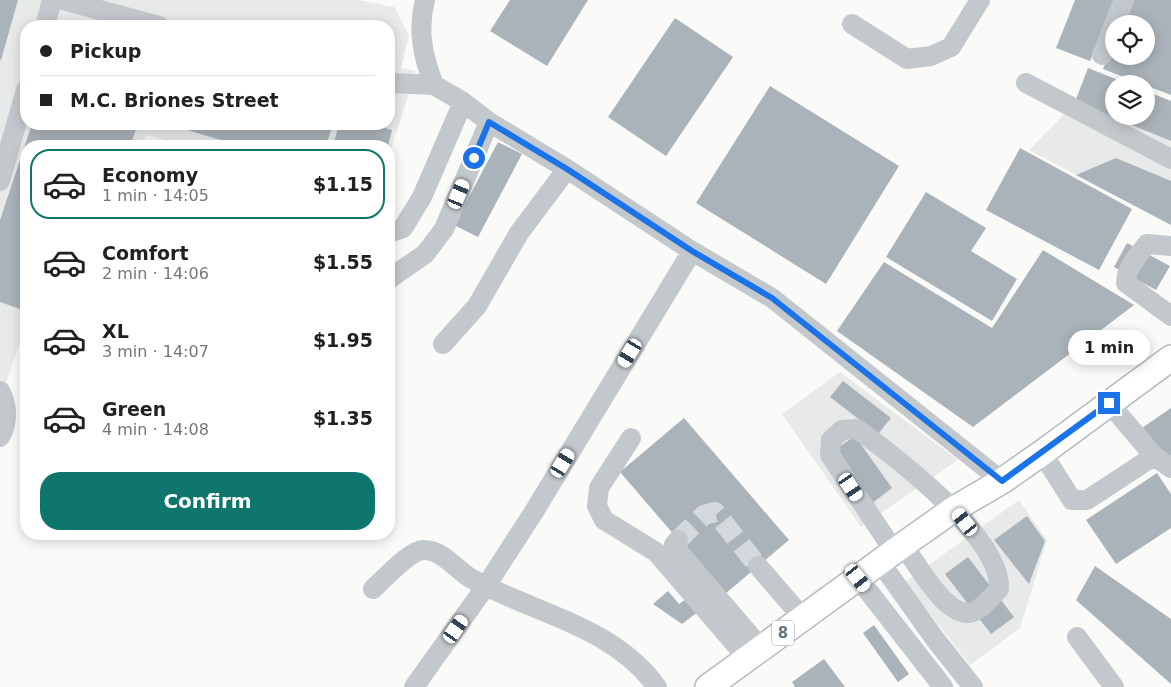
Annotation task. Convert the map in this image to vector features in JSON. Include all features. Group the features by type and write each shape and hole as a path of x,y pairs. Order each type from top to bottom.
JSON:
{"main road":[{"name":"8","path":"708,687 954,509 1002,481 1042,453 1171,358"}],"street":[{"path":"47,20 52,0"},
{"path":"63,0 137,20"},
{"path":"425,0 420,30 424,58 434,85"},
{"path":"852,24 907,59 931,56 951,47 980,0"},
{"path":"1118,15 1124,0"},
{"path":"1102,55 1105,48"},
{"path":"395,83 434,85 692,251 772,298 1002,481"},
{"path":"1026,83 1171,159"},
{"path":"395,231 402,228 422,197 463,102"},
{"path":"0,181 20,111"},
{"path":"395,275 425,254 444,229 489,122"},
{"path":"443,344 477,306 519,233 567,169"},
{"path":"1171,246 1147,244 1134,260 1126,275 1126,283 1171,316"},
{"path":"414,687 486,586 692,251"},
{"path":"0,391 5,400 5,428 0,437"},
{"path":"1109,403 1154,456 1171,468"},
{"path":"892,553 952,608 969,613 976,610 999,589 1000,576 986,549 954,509 857,429 849,428 835,434 831,440 830,455 892,553 935,639 973,687"},
{"path":"631,438 599,488 597,506 604,520 656,552 755,654"},
{"path":"1042,453 1072,500 1087,500 1154,456"},
{"path":"678,540 674,545 676,549 755,654"},
{"path":"373,589 412,554 423,550 436,552 470,578 583,626 632,659 657,687"},
{"path":"758,566 804,618"},
{"path":"858,578 943,687"},
{"path":"1077,636 1114,687"}],"shaded area":[{"path":"0,0 358,0 394,7 409,35 401,68 416,71 394,140 166,140 146,135 144,140 20,140 20,343 0,399"},
{"path":"1088,68 1106,75 1105,125 1155,125 1155,95 1171,101 1171,225 1029,150 1075,103"},
{"path":"840,372 958,460 861,527 782,414"},
{"path":"1019,500 1047,540 1020,628 970,665 905,582"}],"building":[{"path":"0,0 18,0 1,60 0,60"},
{"path":"510,0 588,0 547,66 490,31"},
{"path":"1075,0 1115,0 1109,15 1105,15 1105,24 1090,61 1056,48"},
{"path":"1131,0 1171,0 1171,95 1155,89 1155,75 1119,75 1103,69 1105,64 1155,65 1155,15 1125,15"},
{"path":"675,18 733,57 666,156 608,117"},
{"path":"1088,68 1106,75 1105,114 1075,102"},
{"path":"770,86 899,166 826,284 696,203"},
{"path":"1155,95 1171,101 1171,141 1132,125 1155,125"},
{"path":"30,130 136,130 132,140 27,140"},
{"path":"187,130 331,130 328,140 221,140"},
{"path":"337,130 392,130 390,140 335,140"},
{"path":"498,142 522,154 478,237 454,225"},
{"path":"1020,148 1132,209 1099,270 986,210"},
{"path":"1116,158 1171,181 1171,225 1076,175"},
{"path":"20,160 20,309 0,302 0,220"},
{"path":"926,192 986,228 971,251 1017,279 992,321 886,257"},
{"path":"1127,243 1170,266 1156,290 1114,267"},
{"path":"1043,250 1134,305 973,427 837,331 884,262 992,328"},
{"path":"843,381 891,418 878,434 830,397"},
{"path":"1171,408 1171,457 1166,460 1139,430"},
{"path":"684,418 789,540 725,594 620,472"},
{"path":"855,436 892,488 871,504 833,451"},
{"path":"1157,473 1171,494 1171,528 1116,564 1086,520"},
{"path":"1027,516 1045,541 1029,584 994,540"},
{"path":"968,557 1014,617 991,634 945,574"},
{"path":"1095,566 1171,619 1171,684 1076,600"},
{"path":"668,591 679,604 689,597 699,611 682,624 653,604"},
{"path":"874,625 909,674 898,682 863,633"},
{"path":"824,659 845,687 795,687 792,682"}],"tunnel":[{"path":"678,540 704,515 715,512 758,566"}],"route":[{"path":"474,158 489,122 567,169 692,251 772,298 1002,481 1109,403"}]}
